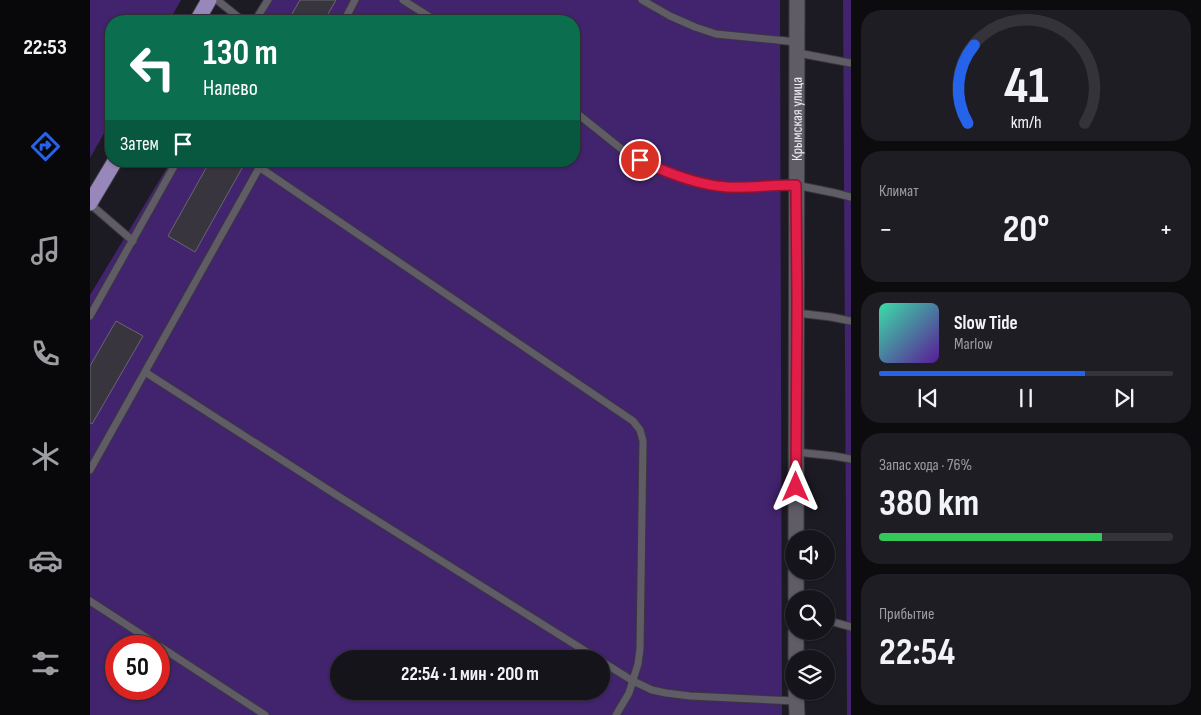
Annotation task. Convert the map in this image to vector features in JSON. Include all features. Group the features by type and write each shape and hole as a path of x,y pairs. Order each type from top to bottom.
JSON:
{"main road":[{"path":"200,15 209,0"},
{"name":"Крымская улица","path":"796,530 797,0"},
{"path":"90,204 111,167"}],"lane":[{"path":"217,0 236,15"},
{"path":"259,15 268,0"},
{"path":"347,15 356,0"},
{"path":"403,0 427,15"},
{"path":"642,0 670,16 716,34 798,48 851,63"},
{"path":"580,116 624,151 678,177 726,187 796,185 851,197"},
{"path":"90,316 175,167"},
{"path":"90,470 259,167"},
{"path":"265,167 637,425 643,441 640,649 638,664 629,693 616,715"},
{"path":"90,204 133,241"},
{"path":"797,313 831,317 851,322"},
{"path":"145,372 338,496 584,650"},
{"path":"796,452 851,459"},
{"path":"90,601 265,715"},
{"path":"835,623 851,627"},
{"path":"610,666 633,681 652,690 666,693 796,702"}],"shaded area":[{"path":"90,0 181,0 172,15 105,15 105,132 90,158"},
{"path":"268,0 780,0 782,715 90,715 90,295 167,167 580,167 580,15 259,15"},
{"path":"843,0 851,0 851,715 847,715"}],"building":[{"path":"300,0 336,0 327,15 291,15"},
{"path":"207,167 243,167 195,252 168,236"},
{"path":"116,321 143,336 92,424 90,423 90,366"}],"route":[{"path":"640,160 678,177 705,184 726,187 796,185 796,487"}]}
